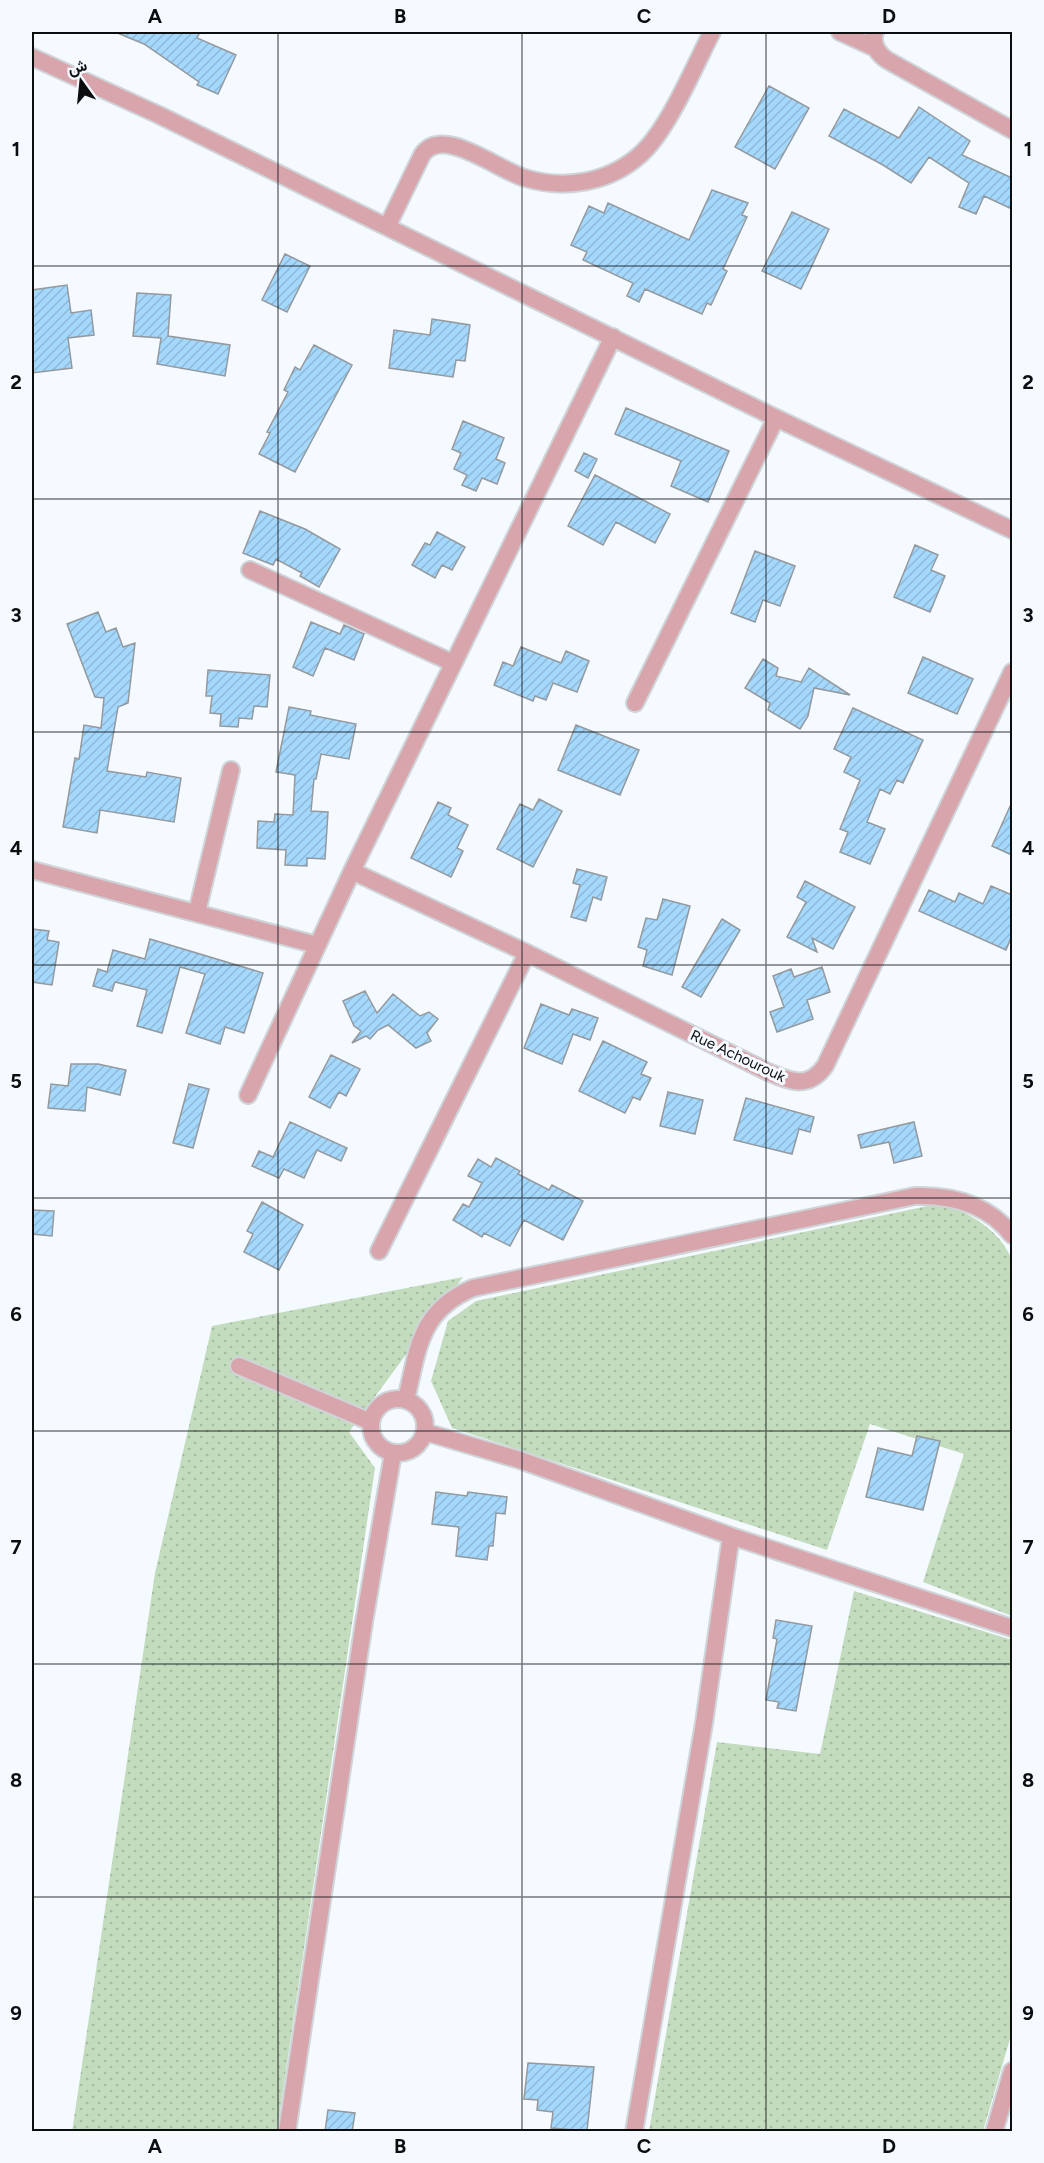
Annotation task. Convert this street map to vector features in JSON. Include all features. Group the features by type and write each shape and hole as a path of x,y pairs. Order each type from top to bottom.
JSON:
{"street":[{"path":"387,226 422,155 430,146 437,144 456,147 522,178 553,184 588,182 620,169 640,155 655,138 712,32"},
{"path":"840,32 876,44 893,64 1012,130"},
{"path":"32,57 131,102 776,418 1012,530"},
{"path":"248,1095 352,870 613,337"},
{"path":"635,703 776,418"},
{"path":"250,570 453,663"},
{"name":"Rue Achourouk","path":"352,870 768,1072 798,1083 815,1078 825,1066 1012,672"},
{"path":"197,912 231,770"},
{"path":"32,870 317,945"},
{"path":"379,1251 527,953"},
{"path":"405,1400 422,1335 431,1317 450,1300 473,1288 915,1196 942,1196 964,1201 993,1216 1012,1235"},
{"path":"239,1366 371,1422"},
{"path":"405,1400 416,1405 423,1413 425,1432 412,1450 393,1453 374,1439 371,1422 379,1406 387,1401 405,1400"},
{"path":"425,1432 520,1460 731,1536 1012,1628"},
{"path":"287,2132 364,1622 393,1453"},
{"path":"634,2132 704,1723 731,1536"},
{"path":"994,2132 1012,2071"}],"green space":[{"path":"942,1203 983,1224 1000,1240 1012,1260 1012,1616 923,1582 964,1454 870,1424 827,1550 452,1428 431,1381 448,1321 476,1301"},
{"path":"463,1277 349,1432 375,1468 277,2131 72,2132 155,1573 212,1326"},
{"path":"854,1591 1012,1640 1012,2032 983,2131 649,2131 717,1742 820,1754"}],"building":[{"path":"115,32 200,32 197,38 236,55 218,94 197,85 199,82 144,44"},
{"path":"769,86 809,108 775,169 735,147"},
{"path":"919,107 970,141 962,155 1012,178 1012,209 984,196 976,214 959,207 969,183 929,157 911,183 829,136 844,109 899,138"},
{"path":"712,190 748,203 742,215 747,217 723,269 727,271 711,305 707,303 702,314 645,289 639,302 627,296 633,283 583,260 587,252 571,245 589,206 604,213 608,203 689,240"},
{"path":"792,212 829,229 801,289 762,271"},
{"path":"285,254 310,266 287,312 262,300"},
{"path":"67,285 71,313 91,310 94,335 68,338 72,368 32,373 32,290"},
{"path":"137,293 171,295 168,336 230,345 225,376 157,364 161,338 133,336"},
{"path":"432,319 470,325 465,361 456,360 453,377 389,368 394,330 430,335"},
{"path":"314,345 352,365 295,472 259,454 270,433 267,432 288,392 284,390 295,367 300,370"},
{"path":"626,408 729,451 708,502 671,486 681,461 615,434"},
{"path":"463,421 504,438 496,459 505,463 497,484 482,478 476,491 462,485 467,475 454,469 461,453 452,449"},
{"path":"584,453 597,459 588,478 575,471"},
{"path":"595,475 670,514 655,543 616,522 603,545 568,526"},
{"path":"260,511 305,529 340,549 319,587 300,576 302,573 276,559 273,565 243,553"},
{"path":"437,532 465,547 452,570 442,565 435,578 412,565 425,543 430,545"},
{"path":"915,545 938,555 931,570 945,576 930,612 894,597"},
{"path":"755,551 795,566 780,606 763,600 755,622 731,613"},
{"path":"98,612 106,632 116,628 123,647 135,643 128,703 118,707 107,771 146,777 147,772 181,778 174,822 100,810 97,833 63,827 75,758 79,759 84,725 101,728 104,698 95,697 67,624"},
{"path":"311,622 340,634 344,625 364,634 354,660 325,648 313,676 293,667"},
{"path":"521,647 561,663 566,651 589,661 577,692 553,683 546,700 535,696 533,701 494,685 503,662 513,666"},
{"path":"923,657 973,679 957,714 908,693"},
{"path":"763,659 778,668 776,676 801,682 809,668 850,695 814,688 808,716 800,729 768,710 770,703 745,688"},
{"path":"208,670 270,675 267,707 254,706 252,719 239,718 238,727 220,726 221,714 210,713 212,696 206,696"},
{"path":"289,707 311,711 310,715 356,724 349,759 321,754 316,779 314,779 311,811 328,812 325,859 307,858 307,866 285,865 286,850 257,848 258,821 274,822 275,814 293,815 295,775 276,772"},
{"path":"853,708 923,740 903,783 897,780 890,794 880,789 867,822 885,829 870,864 840,852 848,832 840,829 860,780 844,772 851,757 834,749"},
{"path":"576,725 639,750 620,795 558,770"},
{"path":"539,799 562,811 533,867 497,849 520,804 533,810"},
{"path":"438,802 451,808 448,815 468,825 457,848 463,851 451,877 411,858"},
{"path":"1012,802 1012,855 992,846"},
{"path":"577,869 607,877 601,900 593,897 586,921 571,917 580,885 573,883"},
{"path":"805,881 855,907 833,949 812,938 817,952 787,937 806,902 797,897"},
{"path":"991,886 1012,895 1012,935 1006,950 919,911 929,890 955,902 959,893 983,904"},
{"path":"663,899 690,906 672,975 643,966 647,950 638,947 646,918 657,920"},
{"path":"722,919 740,930 701,997 682,987"},
{"path":"32,929 49,931 47,940 59,942 52,985 32,982"},
{"path":"150,939 263,973 244,1033 225,1027 220,1044 186,1033 205,974 180,967 162,1033 137,1026 147,990 115,982 112,991 93,986 98,969 107,972 113,950 145,959"},
{"path":"822,967 830,992 807,1000 813,1019 777,1032 770,1012 784,1007 773,976 791,969 794,977"},
{"path":"365,991 377,1013 393,994 420,1016 429,1012 438,1019 427,1033 431,1041 416,1048 388,1025 378,1030 370,1039 366,1036 352,1043 361,1031 354,1026 343,1001"},
{"path":"541,1004 569,1015 572,1009 598,1018 590,1040 573,1034 562,1064 524,1048"},
{"path":"603,1041 647,1062 641,1074 651,1078 640,1100 633,1097 625,1113 579,1091"},
{"path":"331,1055 360,1069 346,1096 339,1092 330,1108 309,1097"},
{"path":"71,1064 98,1064 126,1070 120,1095 87,1087 85,1111 48,1108 51,1084 68,1086"},
{"path":"189,1084 209,1089 193,1148 173,1143"},
{"path":"668,1092 703,1100 695,1134 660,1126"},
{"path":"746,1098 814,1117 810,1132 799,1129 792,1154 734,1140"},
{"path":"290,1122 347,1148 341,1161 317,1150 304,1178 284,1169 279,1178 252,1166 259,1151 273,1157"},
{"path":"914,1122 922,1156 894,1163 889,1142 861,1148 858,1135"},
{"path":"496,1158 520,1171 518,1174 549,1190 552,1185 583,1201 563,1240 524,1220 510,1246 484,1233 482,1237 453,1220 463,1204 469,1207 482,1183 468,1176 478,1159 491,1167"},
{"path":"262,1202 303,1225 279,1270 244,1252 253,1234 247,1231"},
{"path":"32,1210 54,1211 52,1236 32,1234"},
{"path":"917,1436 940,1441 923,1510 866,1497 878,1448 912,1456"},
{"path":"436,1492 467,1496 468,1492 507,1497 505,1514 496,1513 493,1546 489,1546 487,1560 456,1556 459,1527 432,1524"},
{"path":"776,1620 812,1626 796,1711 777,1708 779,1702 766,1700 777,1639 773,1638"},
{"path":"528,2063 594,2067 587,2131 551,2128 553,2112 537,2110 538,2100 524,2099"},
{"path":"328,2110 355,2113 352,2132 325,2132"}]}
